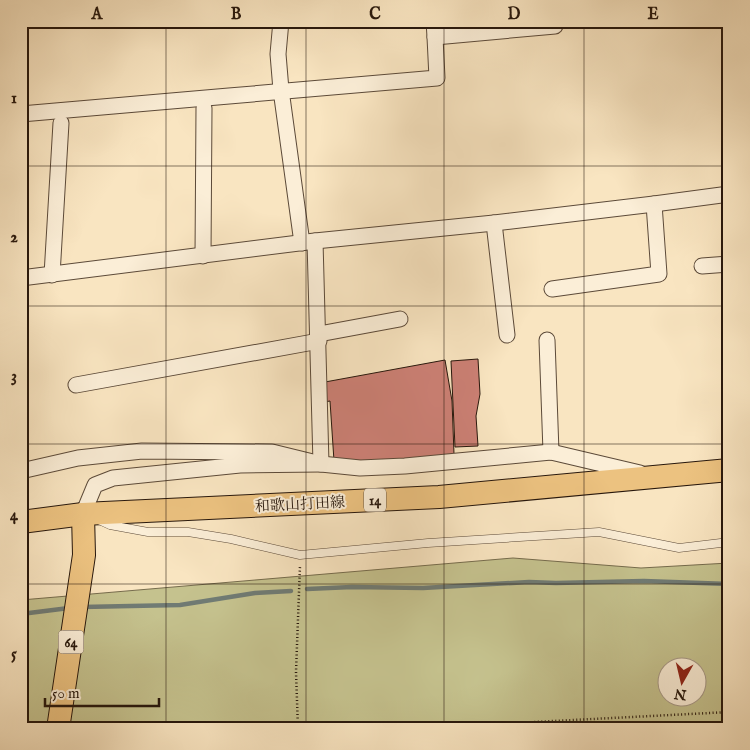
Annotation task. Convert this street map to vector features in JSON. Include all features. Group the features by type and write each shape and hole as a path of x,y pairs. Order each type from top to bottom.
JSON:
{"main road":[{"name":"和歌山打田線","path":"21,522 83,514 439,497 661,478 729,470"},
{"name":"64","path":"58,729 84,555 83,514"}],"street":[{"path":"281,21 278,54 280,90 309,242 319,337 321,464"},
{"path":"21,114 193,100 280,90 437,78 434,21"},
{"path":"435,37 555,26"},
{"path":"203,256 204,108"},
{"path":"52,275 61,123"},
{"path":"21,278 309,242 494,223 729,194"},
{"path":"552,289 659,274 654,204"},
{"path":"494,223 507,335"},
{"path":"702,266 729,264"},
{"path":"76,385 400,319"},
{"path":"547,340 551,452"},
{"path":"21,471 78,458 142,451 272,452 321,464"},
{"path":"83,514 95,486 112,478 240,465 321,464 360,468 405,466 551,452 661,478"}],"lane":[{"path":"83,514 110,525 148,532 188,532 300,555 428,542 599,532 679,548 729,542"}],"path":[{"path":"298,729 296,672 300,555"},
{"path":"398,729 729,712"}],"shaded area":[{"path":"513,558 641,568 729,563 729,729 21,729 21,600"}],"building":[{"path":"478,359 480,394 476,416 478,446 455,447 451,361"},
{"path":"445,360 452,401 454,454 387,462 334,461 330,401 324,402 325,382"}],"waterway":[{"path":"307,589 352,587 423,588 529,582 644,581 729,584"},
{"path":"82,607 180,605 255,593 291,591"},
{"path":"21,614 69,608"}]}
